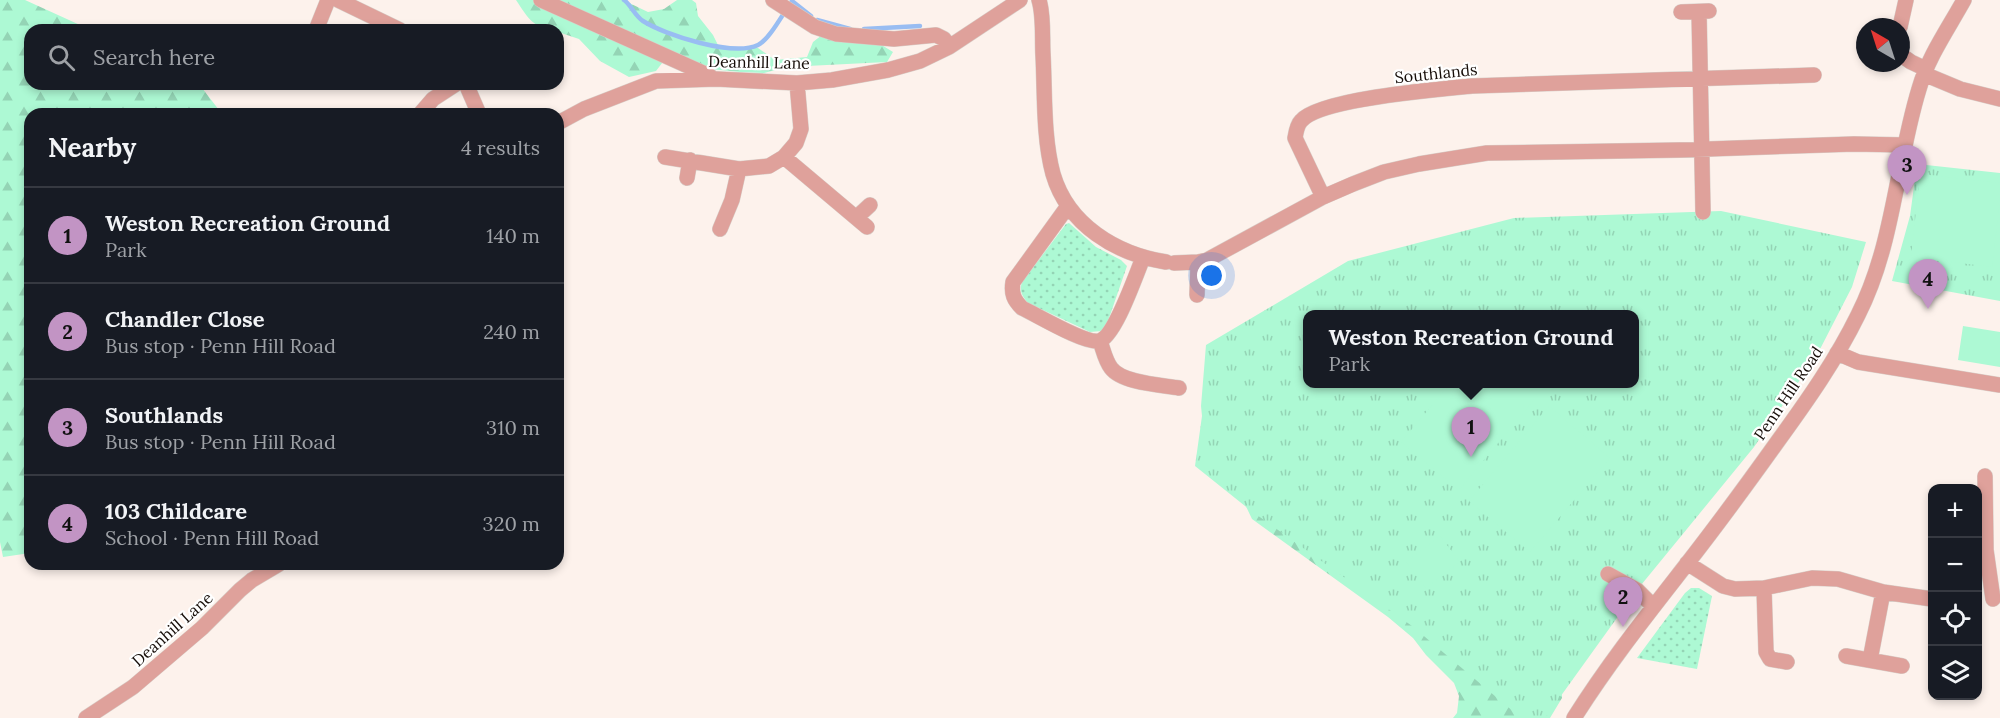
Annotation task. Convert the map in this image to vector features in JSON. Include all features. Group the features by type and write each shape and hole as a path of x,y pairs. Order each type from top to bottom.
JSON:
{"street":[{"path":"318,24 328,0"},
{"path":"338,0 388,24"},
{"path":"541,0 716,79"},
{"path":"1039,0 1049,158 1060,191 1078,219 1102,239 1143,258 1170,262 1198,262 1237,245 1323,197 1384,172 1487,153 1854,144 1905,145"},
{"path":"1902,18 1906,0"},
{"name":"Penn Hill Road","path":"1574,718 1620,648 1688,563 1810,397 1858,317 1879,264 1894,205 1915,102 1925,71 1964,0"},
{"path":"775,1 815,27 836,34 894,39 936,34 944,39 949,47"},
{"name":"Deanhill Lane","path":"564,120 584,109 656,81 716,79 797,83 832,80 888,70 920,61 949,47 1011,3"},
{"path":"1681,12 1704,11 1700,79 1703,212"},
{"path":"1910,61 1960,89 2000,99"},
{"name":"Southlands","path":"1323,197 1295,138 1301,121 1318,109 1364,99 1472,86 1814,75"},
{"path":"665,157 740,169 769,166 784,157 796,143 801,129 797,83"},
{"path":"426,108 447,90"},
{"path":"469,90 476,108"},
{"path":"784,157 862,222 870,205"},
{"path":"687,178 690,160"},
{"path":"720,229 732,200 740,169"},
{"path":"1068,206 1013,282 1012,292 1015,301 1022,308 1086,340 1100,340 1115,325 1143,258"},
{"path":"1197,295 1198,262"},
{"path":"1100,340 1108,365 1114,372 1124,378 1179,388"},
{"path":"1837,353 1858,363 2000,385"},
{"path":"1984,476 1990,599"},
{"path":"1688,563 1723,586 1735,589 1764,588 1821,578 1838,579 1883,592 1928,598"},
{"name":"Deanhill Lane","path":"86,718 133,687 202,628 240,590 269,570"},
{"path":"1608,574 1637,590 1653,606"},
{"path":"1764,588 1766,652 1770,659 1787,662"},
{"path":"1870,660 1883,592"},
{"path":"1846,656 1902,666"}],"green space":[{"path":"0,0 25,0 78,24 24,24 24,90 204,90 217,108 24,108 24,554 3,557 0,542"},
{"path":"516,0 623,0 648,12 664,9 677,0 692,0 696,3 698,16 713,35 720,49 758,48 775,60 807,57 813,42 822,35 880,44 893,52 887,62 787,67 764,73 710,69 669,54 656,71 629,77 600,61 579,39 564,34 564,24 535,24"},
{"path":"1917,164 2000,173 2000,301 1892,281 1910,216"},
{"path":"1920,174 2000,183 1992,267 1911,257"},
{"path":"1721,211 1866,242 1852,287 1817,355 1754,447 1637,590 1545,718 1521,718 1412,626 1250,510 1195,466 1202,416 1206,345 1348,261 1514,218"},
{"path":"1069,223 1096,247 1121,260 1127,266 1107,324 1102,331 1090,332 1028,303 1022,293 1022,282"},
{"path":"1963,326 2000,332 2000,367 1958,360"},
{"path":"1447,388 1529,388 1538,395 1459,490 1401,442"},
{"path":"1549,406 1610,458 1530,552 1469,501"},
{"path":"1242,498 1561,677 1562,698 1550,718 1453,718 1457,713 1459,696 1454,683 1426,655 1413,638 1388,617 1252,519"},
{"path":"1440,536 1460,562 1426,588 1406,562"},
{"path":"1691,588 1699,588 1712,596 1697,669 1637,658 1685,593"}],"waterway":[{"path":"624,0 640,19 653,27 699,43 733,48 747,48 763,42 792,1 811,16"},
{"path":"817,20 850,29"},
{"path":"864,29 920,26"}],"place":[{"name":"Southlands","path":"1907,195"},
{"name":"103 Childcare","path":"1928,309"},
{"name":"Weston Recreation Ground","path":"1471,457"},
{"name":"Chandler Close","path":"1623,627"}]}
